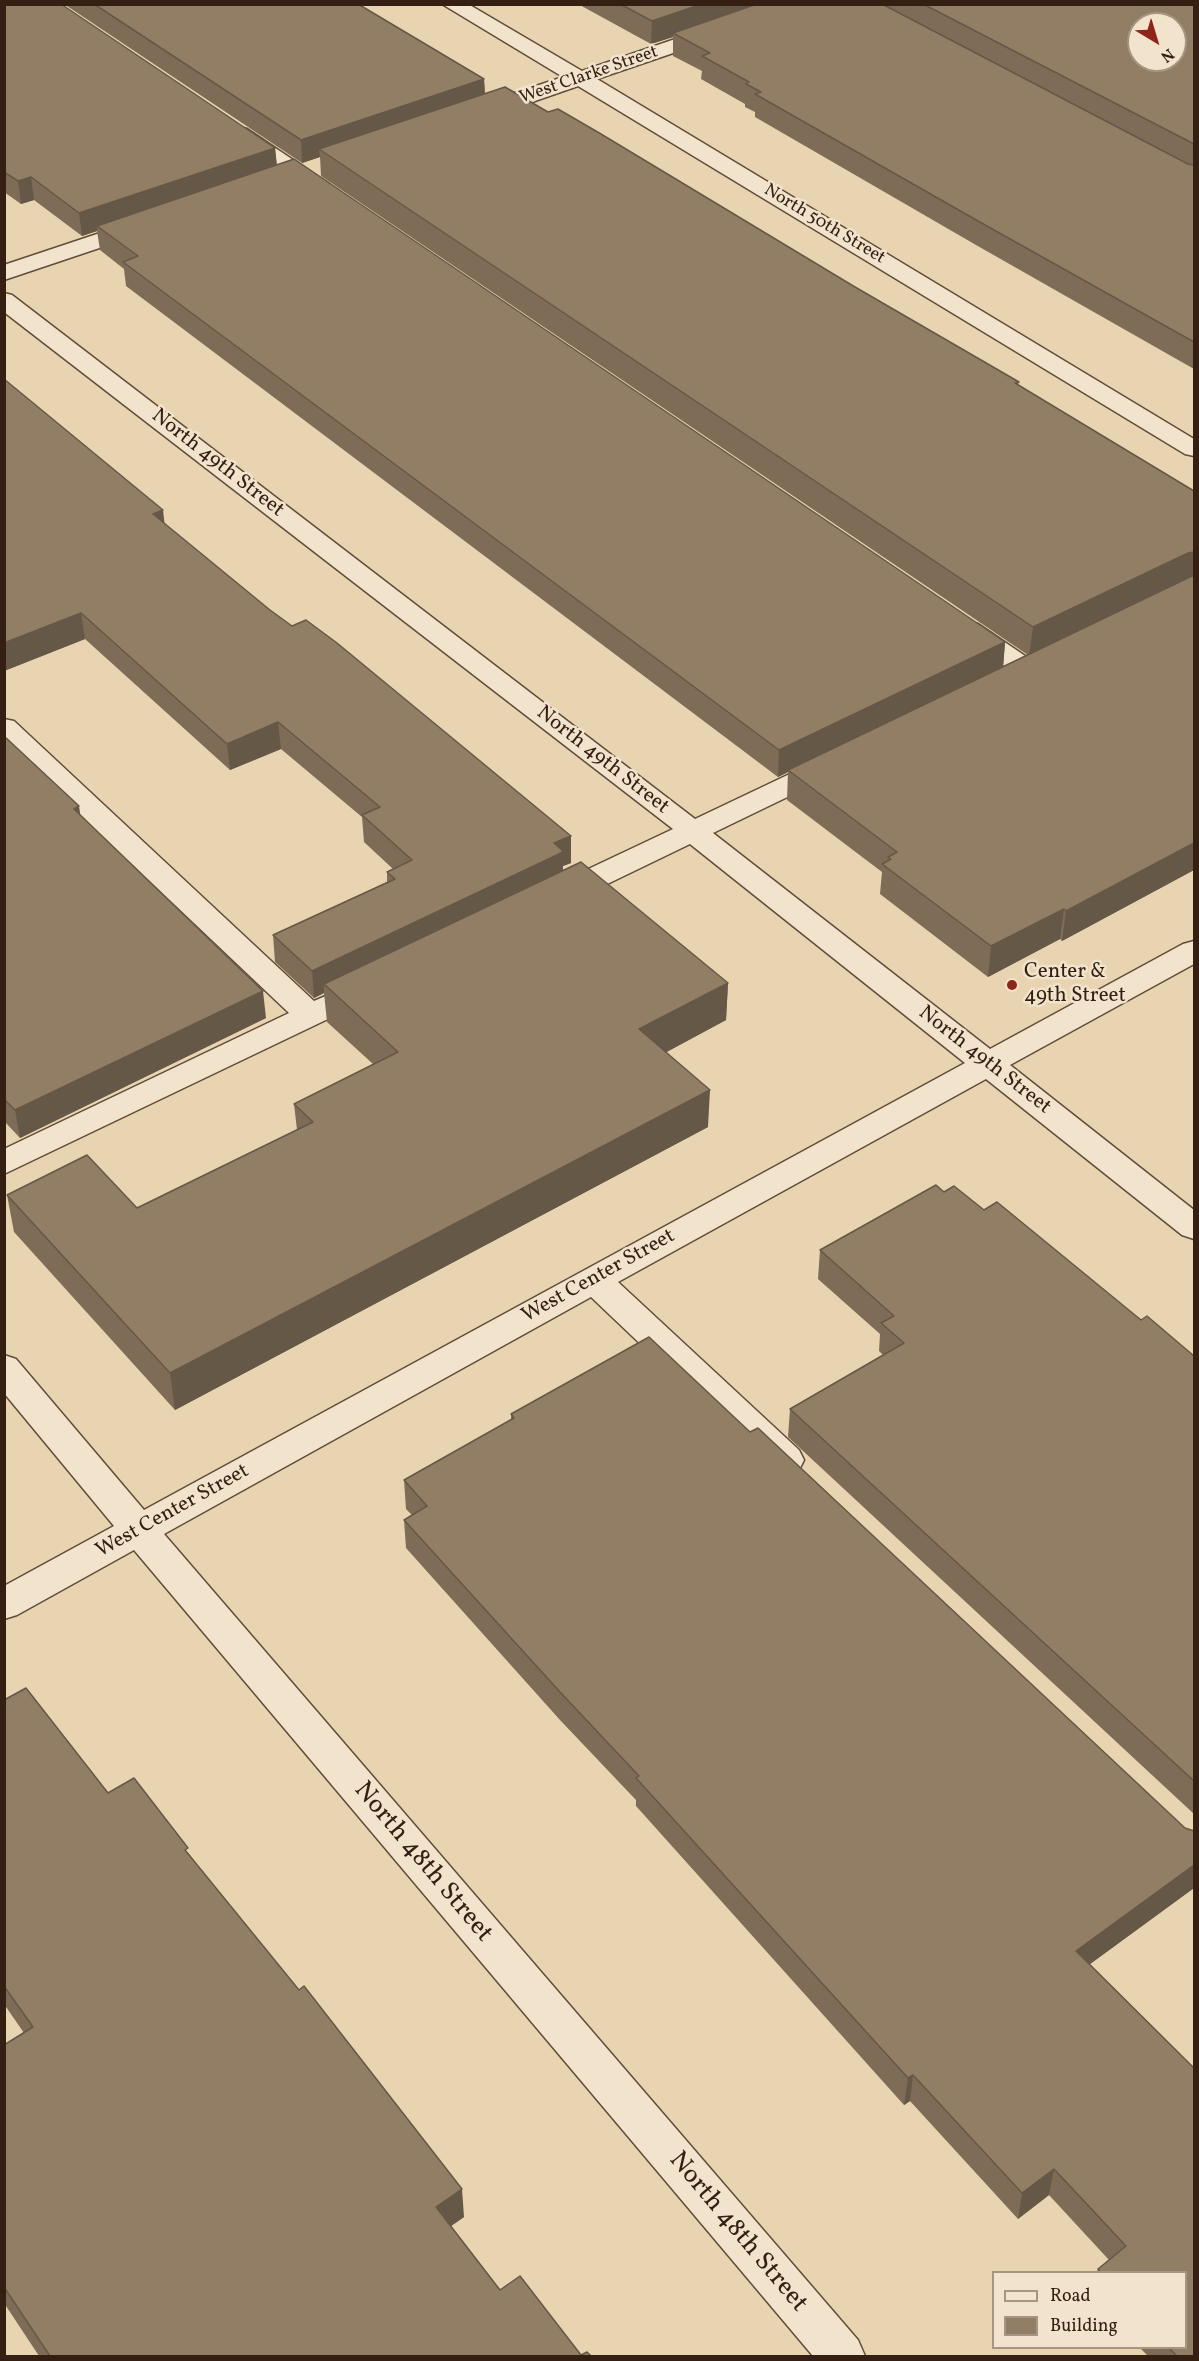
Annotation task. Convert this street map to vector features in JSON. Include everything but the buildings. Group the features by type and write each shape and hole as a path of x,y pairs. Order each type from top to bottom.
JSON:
{"street":[{"name":"North 50th Street","path":"452,4 582,78 1194,449"},
{"name":"West Clarke Street","path":"462,118 798,4"},
{"path":"222,122 310,170 338,200"},
{"path":"276,181 310,170"},
{"path":"4,273 164,219"},
{"name":"North 49th Street","path":"4,300 693,831 1194,1227"},
{"path":"948,616 1038,665 995,686"},
{"path":"4,727 310,1015"},
{"path":"535,907 855,753"},
{"name":"West Center Street","path":"4,1605 1194,951"},
{"path":"4,1163 385,979"},
{"path":"594,1280 811,1483"},
{"name":"North 48th Street","path":"4,1368 139,1530 842,2356"}],"place":[{"name":"Center & 49th Street","path":"1012,985"}]}
